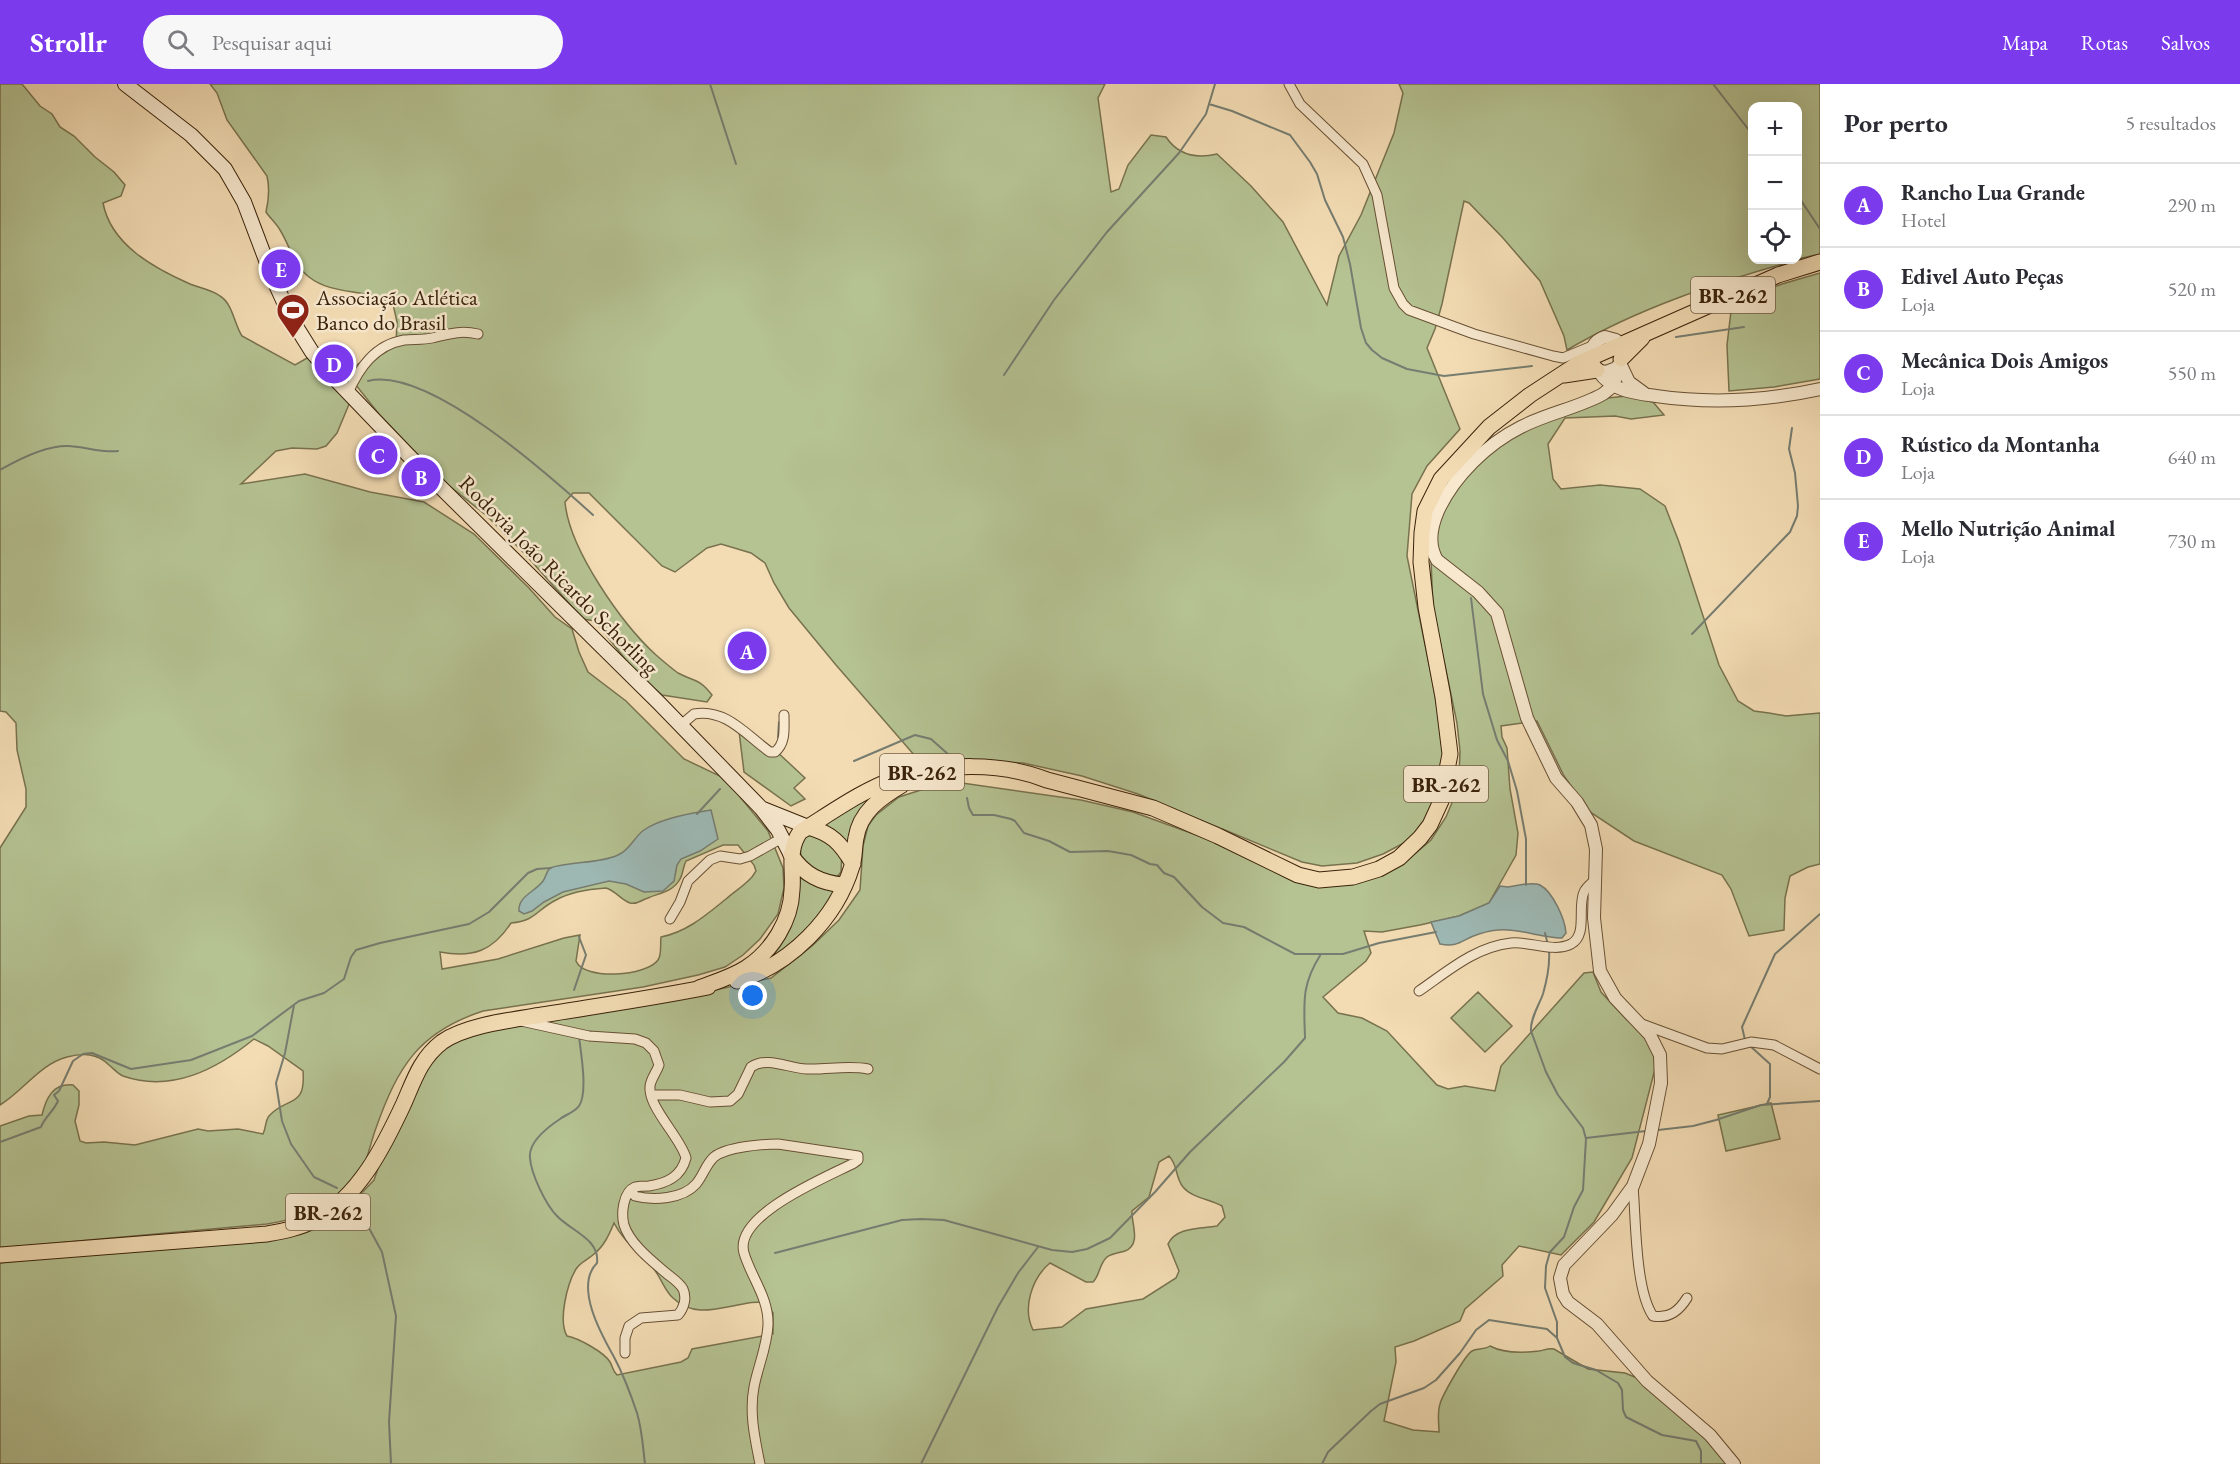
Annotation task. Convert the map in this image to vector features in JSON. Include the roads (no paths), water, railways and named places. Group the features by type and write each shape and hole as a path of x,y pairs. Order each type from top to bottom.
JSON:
{"highway":[{"name":"BR-262","path":"1645,333 1778,275 1820,262"},
{"path":"1618,354 1645,333"},
{"path":"1618,354 1645,333"},
{"name":"BR-262","path":"699,988 747,968 778,936 789,913 792,891 791,855 794,841 800,832 866,792 914,773 983,768 1032,774 1153,808 1218,836 1298,875 1319,880 1353,877 1379,869 1399,858 1430,825 1441,801 1450,754 1421,562 1425,511 1441,479 1481,435 1530,394 1556,377 1618,354"},
{"name":"BR-262","path":"0,1255 267,1234 314,1221 334,1208 359,1182 388,1134 414,1077 432,1050 444,1041 468,1030 739,981 767,970 817,928 835,905 853,864 858,829 868,810 884,795 919,779 967,774 1047,780"},
{"path":"808,827 834,837 853,864"},
{"path":"791,855 797,863 821,882 844,885"}],"main road":[{"name":"Rodovia João Ricardo Schorling","path":"125,84 191,135 225,170 244,202 272,276 292,320 312,352 348,393 681,725 760,808 782,838 791,855"},
{"name":"Rodovia João Ricardo Schorling","path":"760,808 808,827"}],"street":[{"path":"1289,84 1300,104 1363,164 1377,195 1394,288 1403,304 1410,310 1473,334 1553,356 1595,361 1610,372 1618,354"},
{"path":"348,393 363,365 392,343 433,338 457,331 478,334"},
{"path":"1618,354 1613,386 1595,398 1522,426 1497,442 1465,471 1445,496 1434,520 1431,536 1433,553 1437,560 1478,592 1497,613 1527,718 1556,778 1577,802 1591,825 1596,849 1595,936 1600,971 1615,998 1656,1044 1662,1066 1649,1144 1633,1186 1612,1215 1564,1265 1560,1278 1563,1294 1568,1302 1597,1324 1647,1381 1710,1435 1734,1464"},
{"path":"1618,354 1629,382 1648,395"},
{"path":"1595,361 1613,386 1631,393 1687,400 1758,399 1820,389"},
{"path":"1595,361 1600,387 1595,398"},
{"path":"681,725 694,714 714,714 727,718 770,752 775,752 781,747 783,741 784,715"},
{"path":"670,919 688,881 710,860 720,856 740,859 750,856 782,838"},
{"path":"1419,991 1474,953 1488,948 1513,943 1552,947 1572,943 1578,936 1584,890 1596,879"},
{"path":"515,1020 589,1036 634,1039 646,1043 654,1051 659,1065 657,1074 651,1082 652,1095 666,1123 682,1145 686,1158 680,1173 672,1180 635,1187 628,1192 624,1202 624,1225 651,1261 680,1285 685,1298 678,1315 641,1318 628,1326 625,1353"},
{"path":"1637,1022 1707,1048 1722,1048 1751,1042 1774,1045 1820,1069"},
{"path":"652,1095 680,1095 710,1102 730,1101 738,1094 751,1067 764,1062 806,1069 842,1066 868,1069"},
{"path":"631,1190 634,1196 640,1197 680,1195 690,1190 715,1156 723,1152 764,1144 858,1156 858,1160 854,1163 781,1201 746,1232 743,1251 768,1311 768,1329 754,1386 751,1410 760,1464"},
{"path":"1633,1186 1641,1286 1647,1307 1653,1316 1662,1318 1680,1308 1687,1298"}],"water":[{"path":"711,810 718,839 700,851 681,859 677,865 674,881 663,891 644,892 626,884 609,881 563,892 524,914 519,911 521,902 540,885 550,868 610,858 626,850 641,833 659,822"},
{"path":"1540,885 1554,900 1565,927 1566,933 1562,938 1502,930 1479,934 1457,944 1440,944 1431,922 1459,916 1489,903 1500,886"}],"waterway":[{"path":"710,84 736,164"},
{"path":"1004,375 1054,300 1107,232 1179,153 1206,114 1215,84"},
{"path":"1713,84 1748,129"},
{"path":"1209,104 1290,135 1310,162 1343,237 1361,328 1366,343 1372,350 1382,358 1407,369 1444,376 1532,366"},
{"path":"1802,202 1820,229"},
{"path":"1676,337 1744,327"},
{"path":"368,381 393,381 422,390 454,407 519,452 593,515"},
{"path":"1692,634 1790,532 1797,516 1798,506 1795,473 1789,449 1792,428"},
{"path":"0,470 50,448 73,446 118,451"},
{"path":"1471,598 1483,694 1497,740 1508,761 1517,791 1526,839 1526,885"},
{"path":"778,737 779,722"},
{"path":"854,761 915,735 931,739 949,755"},
{"path":"697,814 720,789"},
{"path":"967,798 973,815 994,815 1011,819 1024,833 1049,841 1070,852 1108,851 1131,855 1157,865 1164,873 1174,877 1202,907 1223,923 1244,927 1295,954 1343,954 1379,943 1436,932"},
{"path":"0,1142 41,1127 58,1101 54,1095 59,1091 73,1061 83,1054 92,1053 131,1069 191,1060 252,1036 299,1001 324,993 344,979 351,957 356,950 469,924 489,912 528,873 537,869 551,868"},
{"path":"1745,1040 1742,1027 1775,954 1820,914"},
{"path":"1545,933 1548,945"},
{"path":"574,990 586,955 579,937"},
{"path":"1549,951 1546,983 1533,1017 1531,1031 1546,1072 1558,1095 1583,1128 1586,1139 1583,1190 1574,1207 1564,1237 1550,1252 1546,1266 1545,1288 1557,1322 1557,1338"},
{"path":"775,1253 902,1220 921,1219 944,1220 1052,1250 1072,1252 1087,1249 1110,1238 1190,1152 1284,1062 1305,1038 1305,994 1310,975 1321,954"},
{"path":"294,1005 285,1053 276,1083 282,1121 291,1144 314,1177 337,1188"},
{"path":"579,1037 583,1073 582,1100 573,1112 550,1126 535,1141 530,1152 531,1165 548,1205 563,1221 589,1242 597,1255 597,1263 588,1284 589,1297 597,1323 621,1370 637,1413 645,1464"},
{"path":"1749,1045 1770,1064 1770,1097 1767,1104"},
{"path":"1658,1130 1693,1126 1761,1105 1820,1101"},
{"path":"1586,1138 1646,1131"},
{"path":"358,1208 382,1252 396,1316 389,1422 391,1464"},
{"path":"921,1464 998,1307 1018,1273 1038,1247"},
{"path":"1322,1464 1328,1452 1380,1404 1424,1388 1436,1380 1460,1353 1476,1330 1489,1320 1547,1329 1557,1338 1565,1357 1573,1363 1596,1370 1618,1383 1622,1390 1623,1410 1626,1417 1662,1435 1696,1441 1701,1451 1701,1464"}],"place":[{"name":"Mello Nutrição Animal","path":"281,269"},
{"name":"Associação Atlética Banco do Brasil","path":"293,339"},
{"name":"Rústico da Montanha","path":"334,364"},
{"name":"Mecânica Dois Amigos","path":"378,455"},
{"name":"Edivel Auto Peças","path":"421,477"},
{"name":"Rancho Lua Grande","path":"747,651"}]}
